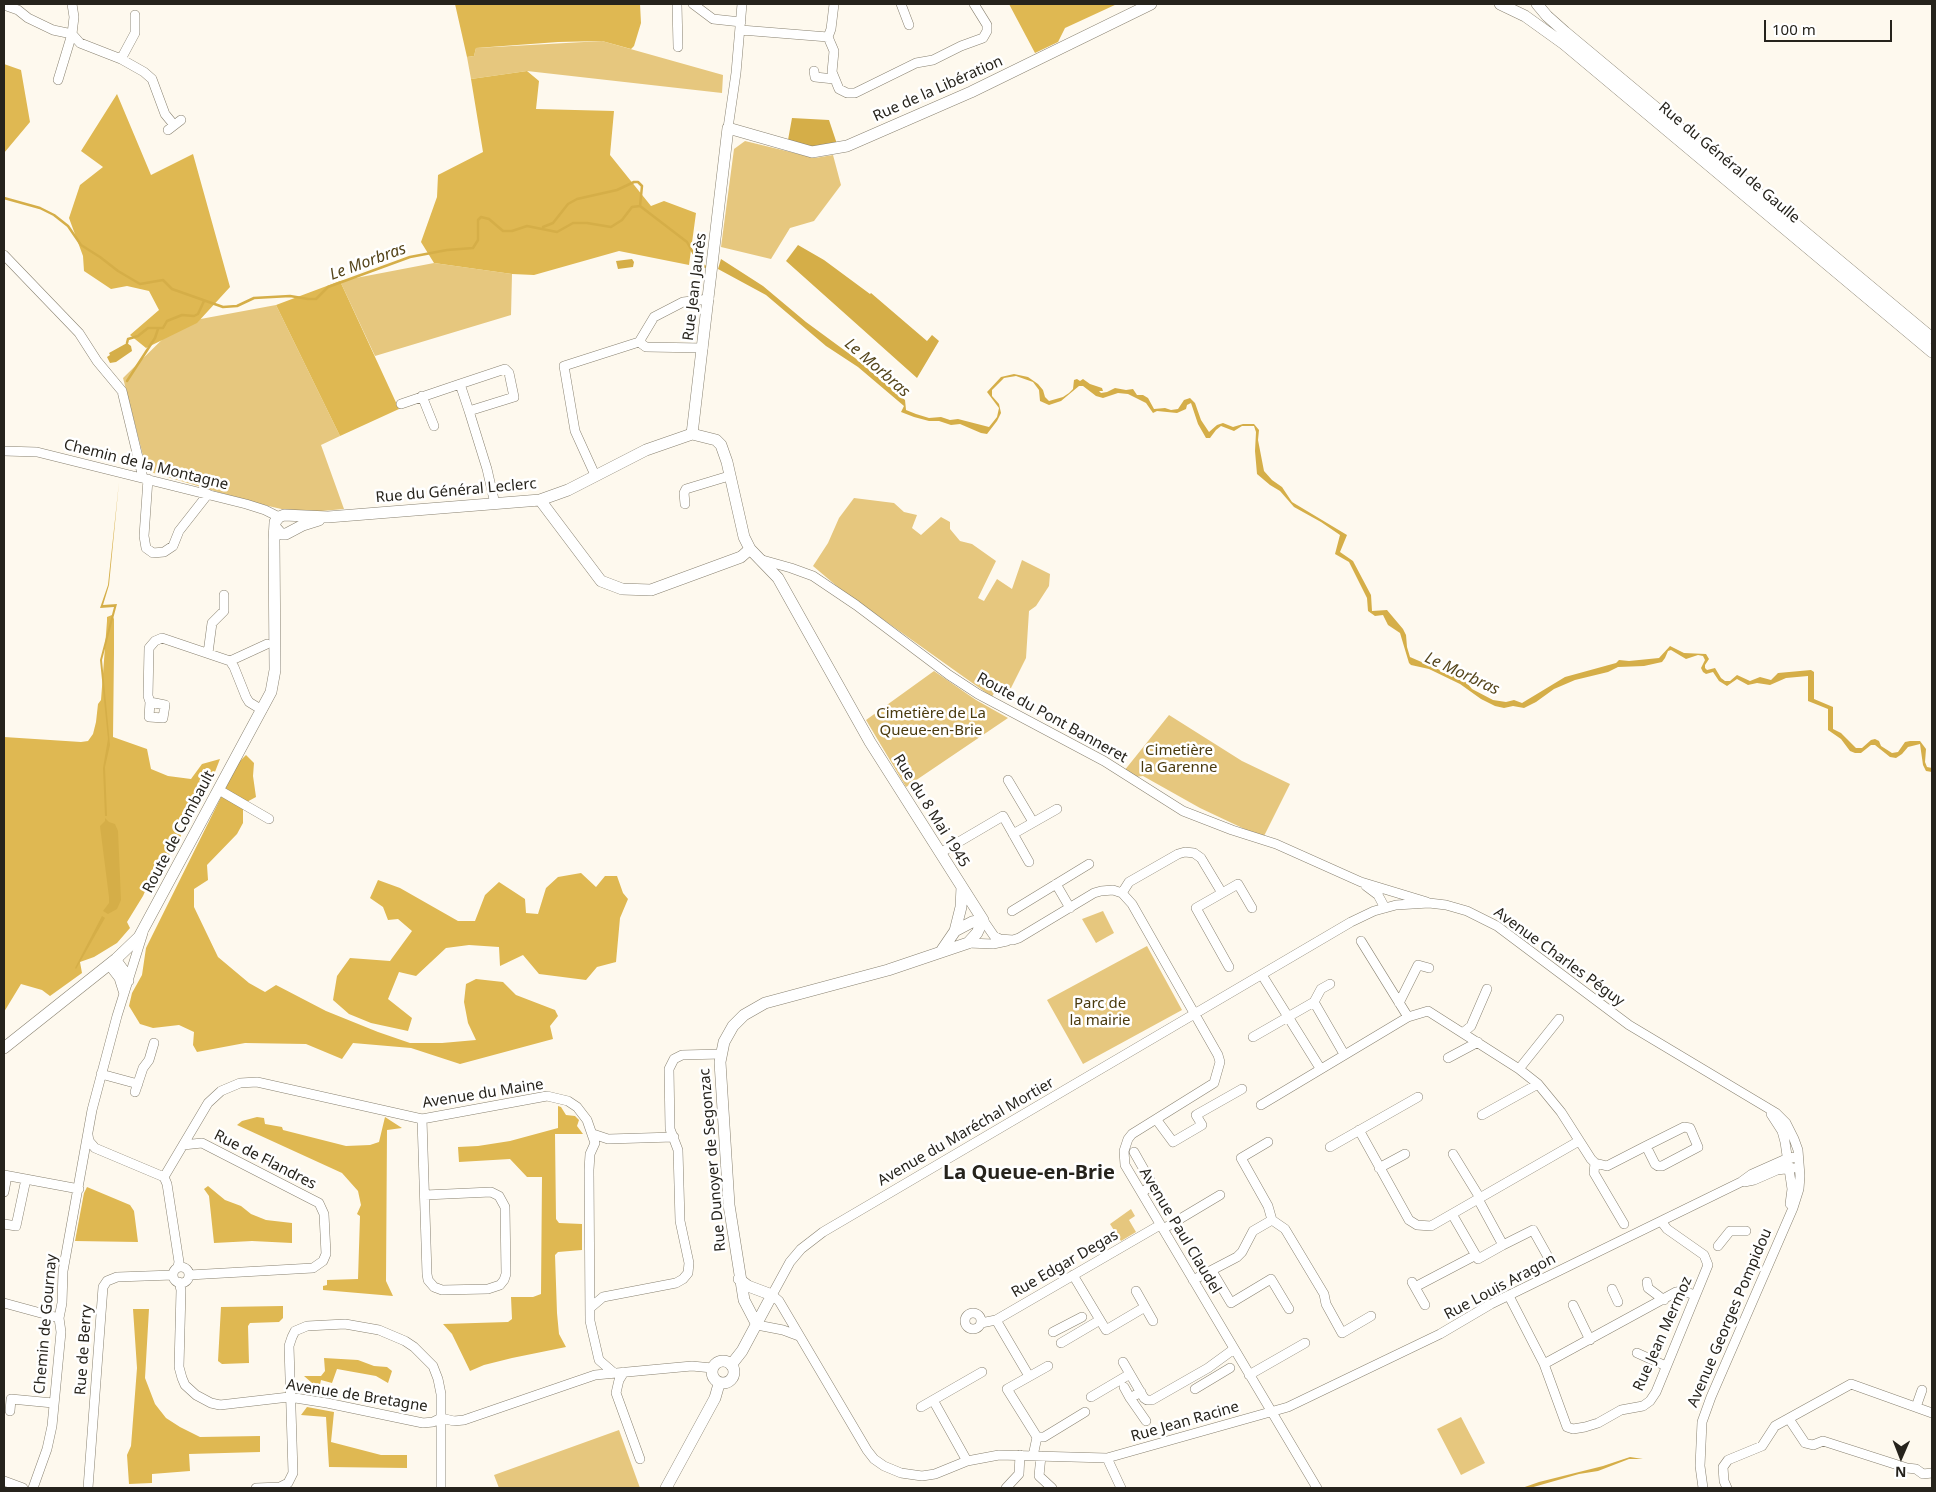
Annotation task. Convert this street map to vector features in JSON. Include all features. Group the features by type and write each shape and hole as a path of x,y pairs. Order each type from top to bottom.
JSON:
{"main road":[{"name":"Rue de la Libération","path":"728,128 812,152 847,146 970,92 1151,4"},
{"name":"Rue du Général de Gaulle","path":"1500,4 1525,16 1564,44 1932,352"},
{"name":"Rue du Général de Gaulle","path":"1537,4 1554,23 1932,338"},
{"name":"Rue Jean Jaurès","path":"692,434 728,128"},
{"name":"Rue du Général Leclerc","path":"280,520 540,500 568,490 646,450 692,434"},
{"path":"540,500 601,581 622,589 651,590 751,555 744,537 721,444 702,435 692,434"},
{"name":"Rue du Général Leclerc","path":"290,532 328,517"},
{"path":"280,520 294,521 290,532 280,534 280,520"},
{"name":"Route de Combault","path":"4,1048 136,941 144,930 262,710 271,692 275,670 274,573 280,520"},
{"name":"Route de Combault","path":"274,573 281,543 290,532"},
{"name":"Rue du 8 Mai 1945","path":"751,555 778,578 870,742 983,920"},
{"path":"942,950 955,931 961,907 962,887"},
{"path":"955,931 972,922 983,920"},
{"path":"968,943 983,920"},
{"name":"Rue Dunoyer de Segonzac","path":"757,1325 744,1300 739,1279 728,1199 720,1062 721,1054 733,1026 754,1008 765,1003 904,965 942,950 968,943"},
{"path":"732,1365 757,1325 772,1295 748,1286 739,1279"},
{"path":"722,1361 732,1365 734,1372 732,1379 727,1383 719,1384 713,1379 712,1368 716,1363 722,1361"},
{"path":"666,1488 715,1398 719,1384"}],"street":[{"path":"58,80 72,34 74,17 72,4"},
{"path":"677,4 678,46"},
{"path":"693,4 716,20 741,26 828,37"},
{"name":"Rue Jean Jaurès","path":"728,128 742,4"},
{"path":"834,4 831,29 828,37 834,51 832,72 839,89 847,94 855,93 913,64 933,60 961,46 981,39 986,34 987,25 974,4"},
{"path":"901,4 909,25"},
{"path":"4,5 18,10 28,18 53,30 72,34 80,43 121,59 144,72 152,79 164,114 174,125"},
{"path":"121,59 135,32 135,15"},
{"path":"814,71 815,77 834,79"},
{"path":"4,255 79,333 122,391 146,478 144,536 146,548 154,553 164,552 173,546 179,531 208,494"},
{"path":"595,475 575,431 564,366 639,342 654,317 682,302 709,299"},
{"path":"639,342 646,347 703,348"},
{"path":"401,404 505,369 509,373 514,397 469,411"},
{"path":"460,384 487,469 495,504"},
{"path":"422,396 434,426"},
{"name":"Chemin de la Montagne","path":"4,451 38,452 146,478 246,504 280,520"},
{"path":"685,504 684,493 686,489 729,476"},
{"name":"Route du Pont Banneret","path":"751,555 813,576 978,694 1104,761 1183,811 1232,830 1276,844 1361,882 1416,897 1430,903"},
{"path":"778,578 779,571 791,568"},
{"path":"208,654 212,623 224,611 224,595"},
{"path":"150,702 148,696 150,648 159,638 166,638 230,661 267,644"},
{"path":"230,661 249,702 262,710"},
{"path":"1008,780 1033,822"},
{"path":"219,790 269,819"},
{"path":"1013,834 1057,809"},
{"path":"940,853 1003,816 1030,862"},
{"path":"968,943 993,944 1019,938 1094,893 1113,890 1122,893 1129,882 1178,854 1185,852 1194,853 1201,858 1222,893"},
{"path":"1012,911 1089,864"},
{"path":"1361,882 1378,895 1385,908"},
{"path":"1056,884 1070,908"},
{"path":"1228,967 1196,908 1238,884 1252,908"},
{"name":"Avenue Paul Claudel","path":"1122,893 1132,904 1218,1054 1220,1062 1214,1083 1132,1134 1124,1151 1125,1165 1317,1488"},
{"name":"Avenue Charles Péguy","path":"1195,1013 1351,922 1374,911 1430,903 1467,911 1497,926 1629,1025 1776,1112 1786,1123 1794,1139 1799,1167"},
{"name":"Rue du 8 Mai 1945","path":"983,920 994,936 1005,940 1013,940"},
{"name":"Chemin de Gournay","path":"33,1488 47,1449 61,1332 59,1318 62,1303 64,1264 88,1134 101,1074 144,930"},
{"path":"1361,941 1408,1017"},
{"path":"112,962 127,974 129,982"},
{"path":"112,962 120,978 124,994"},
{"path":"1399,1003 1418,965 1429,968"},
{"path":"1262,974 1320,1068"},
{"path":"1253,1037 1314,1002 1320,989 1330,984"},
{"path":"1464,1032 1471,1026 1487,989"},
{"path":"1314,1002 1344,1054"},
{"path":"1261,1105 1408,1017 1428,1011 1464,1032 1538,1084 1561,1112 1591,1160 1595,1163 1607,1166 1684,1126 1690,1128 1698,1147 1662,1166 1658,1166 1654,1164 1646,1146"},
{"name":"Avenue du Maréchal Mortier","path":"772,1295 790,1262 801,1248 823,1232 1195,1013"},
{"path":"1519,1069 1559,1019"},
{"path":"1448,1058 1478,1042"},
{"path":"101,1074 137,1088 154,1043"},
{"path":"590,1308 603,1297 676,1283 684,1279 688,1273 689,1263 680,1221 678,1150 670,1129 669,1069 674,1059 682,1055 721,1054"},
{"name":"Avenue du Maine","path":"164,1176 208,1103 221,1092 240,1083 257,1082 422,1119 547,1096 568,1101 577,1107 587,1120 593,1134"},
{"path":"1482,1116 1538,1084"},
{"path":"1156,1119 1172,1142 1202,1125 1196,1115 1242,1089"},
{"path":"1330,1147 1418,1097"},
{"name":"Avenue Charles Péguy","path":"1763,1105 1782,1131 1789,1168"},
{"path":"422,1119 428,1280 434,1287 442,1290 488,1289 500,1285 506,1274 505,1207 499,1196 491,1192 425,1195"},
{"path":"1359,1130 1410,1220 1417,1225 1432,1226 1580,1140"},
{"path":"88,1134 91,1145 101,1151 164,1176"},
{"path":"593,1134 608,1140 674,1137"},
{"path":"593,1134 595,1143 590,1154 589,1170 589,1288 591,1325 599,1360 595,1375"},
{"path":"1268,1142 1241,1158 1268,1206 1272,1220 1285,1228 1324,1294 1326,1304 1342,1333 1371,1316"},
{"name":"Rue de Flandres","path":"183,1145 202,1143 313,1200 318,1203 324,1214 326,1254 323,1261 312,1268 190,1275"},
{"path":"84,1161 88,1156 101,1151"},
{"path":"1134,1152 1151,1182 1151,1185 1142,1193"},
{"path":"1380,1168 1405,1154"},
{"path":"1453,1154 1503,1245"},
{"name":"Rue Louis Aragon","path":"1271,1412 1292,1406 1440,1334 1476,1312 1741,1182 1752,1174 1788,1158 1798,1157"},
{"path":"1595,1163 1594,1173 1624,1224"},
{"name":"Rue Louis Aragon","path":"1741,1182 1754,1180 1777,1170 1799,1167"},
{"name":"Avenue Georges Pompidou","path":"1703,1488 1700,1466 1700,1437 1706,1409 1793,1208 1799,1189 1799,1167"},
{"name":"Avenue Georges Pompidou","path":"1787,1219 1792,1189 1789,1168"},
{"path":"4,1192 6,1175 79,1189"},
{"name":"Avenue de Bretagne","path":"164,1176 167,1184 179,1262 177,1275 181,1290 179,1367 182,1378 190,1390 202,1400 220,1404 289,1397 327,1402 423,1423 433,1422 441,1418 454,1421 464,1420 595,1375 692,1366 712,1368"},
{"path":"4,1224 16,1226 26,1179"},
{"name":"Rue Edgar Degas","path":"981,1323 996,1320 1073,1275 1220,1195"},
{"path":"1452,1214 1478,1259 1532,1230 1547,1255"},
{"path":"1193,1280 1237,1257 1242,1252 1253,1231 1272,1220"},
{"path":"1661,1221 1667,1229 1694,1247 1707,1259 1730,1231 1746,1231"},
{"path":"1425,1305 1414,1284 1476,1255"},
{"name":"Rue Jean Mermoz","path":"1509,1296 1544,1364 1567,1427 1573,1429 1598,1423 1621,1410 1643,1406 1650,1401 1656,1392 1707,1270 1707,1259"},
{"path":"186,1268 190,1275 186,1282 177,1275 186,1268"},
{"path":"1212,1271 1231,1302 1271,1279 1289,1308"},
{"name":"Rue de Berry","path":"88,1488 103,1287 107,1281 117,1277 177,1275"},
{"path":"1073,1275 1106,1330 1145,1307"},
{"path":"1647,1282 1648,1288 1664,1300"},
{"path":"589,1288 603,1297"},
{"path":"1612,1289 1628,1318"},
{"path":"1544,1364 1590,1340 1609,1327 1681,1290 1695,1295"},
{"path":"1136,1291 1154,1321"},
{"name":"Rue Jean Racine","path":"772,1295 779,1302 858,1437 874,1459 884,1466 901,1473 922,1476 935,1474 967,1461 999,1454 1107,1458 1271,1412"},
{"path":"4,1303 59,1318"},
{"path":"1573,1305 1590,1340"},
{"path":"1053,1332 1082,1317"},
{"path":"996,1320 1029,1376"},
{"path":"1061,1343 1100,1320"},
{"path":"1071,1323 1078,1333"},
{"path":"757,1325 783,1330 799,1336"},
{"path":"256,1488 280,1487 288,1483 293,1474 294,1463 289,1397 289,1346 295,1331 307,1326 353,1326 379,1330 414,1347 424,1355 432,1366 441,1394 441,1488"},
{"path":"1249,1375 1305,1343"},
{"path":"1123,1362 1147,1400 1152,1400 1208,1368 1234,1349"},
{"path":"1637,1353 1666,1366"},
{"path":"599,1360 614,1373"},
{"path":"1048,1366 1008,1389 1037,1437 1039,1476 1052,1488"},
{"path":"1208,1368 1214,1377"},
{"path":"1195,1388 1230,1368"},
{"path":"624,1372 619,1380 616,1393 640,1459"},
{"path":"921,1408 982,1372"},
{"path":"1091,1397 1130,1374"},
{"path":"1727,1488 1724,1481 1723,1467 1728,1460 1762,1446 1775,1426 1851,1384 1932,1413"},
{"path":"1124,1387 1146,1421"},
{"path":"1916,1407 1922,1390"},
{"path":"1130,1398 1141,1392"},
{"path":"10,1411 11,1399 53,1403"},
{"path":"933,1400 967,1461"},
{"path":"1037,1437 1044,1437 1085,1412"},
{"path":"1789,1418 1805,1443 1813,1445 1824,1441 1907,1468 1916,1469 1923,1474 1932,1473"},
{"path":"1006,1488 1019,1474 1020,1455"},
{"path":"1107,1458 1120,1488"},
{"path":"4,1481 23,1488"}],"green space":[{"path":"602,41 723,75 722,93 527,71 471,79 467,57 474,56 476,48"},
{"path":"745,141 815,158 833,155 841,185 814,221 790,228 771,259 721,247 734,149"},
{"path":"434,263 512,274 511,315 375,356 340,281"},
{"path":"276,305 340,436 321,445 344,509 299,513 255,503 147,471 123,378 179,323"},
{"path":"854,498 894,503 904,512 917,515 912,528 921,535 941,517 950,522 950,529 960,541 972,544 996,561 978,598 984,601 997,579 1012,589 1022,560 1050,574 1049,586 1036,606 1029,611 1026,658 1010,690 994,693 992,697 839,588 813,566 828,543 839,518"},
{"name":"Cimetière de La Queue-en-Brie","path":"934,671 976,700 1008,718 906,787 866,720"},
{"name":"Cimetière la Garenne","path":"1169,715 1242,761 1290,784 1264,836 1253,833 1200,808 1143,776 1135,777 1124,771"},
{"path":"1103,911 1114,933 1096,943 1082,919"},
{"name":"Parc de la mairie","path":"1147,946 1182,1010 1083,1064 1047,1000"},
{"path":"1131,1209 1135,1216 1129,1220 1136,1232 1121,1241 1110,1224"},
{"path":"1461,1417 1485,1463 1461,1475 1437,1429"},
{"path":"619,1430 640,1488 499,1488 494,1475"}],"shaded area":[{"path":"455,4 640,4 641,23 634,46 631,49 602,41 558,42 476,48 474,56 467,57"},
{"path":"1009,4 1117,4 1065,28 1058,42 1035,53"},
{"path":"4,64 21,70 30,122 4,153"},
{"path":"527,71 539,81 536,109 614,111 610,155 651,206 664,201 696,213 689,265 619,251 534,275 512,274 434,263 421,242 437,197 438,175 483,152 471,79"},
{"path":"117,94 151,175 193,154 230,287 197,323 146,348 130,335 159,310 149,291 127,286 111,289 84,271 83,256 69,218 80,185 103,167 81,151"},
{"path":"792,118 829,120 837,144 813,147 788,140"},
{"path":"798,245 824,260 871,293 927,341 932,335 939,341 917,378 786,261"},
{"path":"632,259 634,262 633,267 618,269 616,261"},
{"path":"721,259 763,286 806,322 855,358 905,400 906,410 916,414 929,418 958,419 989,427 997,417 999,408 987,392 1001,377 1014,374 1028,377 1038,384 1049,401 1063,397 1073,389 1074,380 1080,381 1083,379 1090,384 1102,388 1103,391 1099,391 1101,393 1115,388 1133,389 1137,395 1143,395 1148,398 1154,409 1178,409 1184,400 1190,398 1195,403 1201,420 1209,432 1217,425 1223,423 1233,427 1243,424 1254,424 1259,430 1258,440 1264,471 1282,487 1292,502 1347,535 1340,552 1353,561 1371,595 1372,611 1387,610 1403,629 1410,657 1466,682 1472,689 1493,700 1506,702 1514,700 1522,703 1565,677 1616,663 1619,660 1659,658 1670,646 1684,653 1706,654 1709,659 1705,668 1707,670 1715,668 1725,681 1730,681 1737,675 1750,681 1760,677 1771,680 1778,673 1811,670 1814,672 1814,699 1833,707 1833,729 1841,733 1856,748 1862,748 1875,739 1879,741 1881,746 1892,753 1898,752 1905,742 1920,741 1926,749 1925,762 1927,767 1932,768 1932,772 1926,771 1923,765 1920,744 1908,747 1896,758 1890,757 1875,745 1871,745 1861,753 1850,751 1841,739 1828,730 1828,709 1808,701 1808,676 1786,678 1770,685 1757,683 1748,685 1737,679 1727,686 1719,681 1713,672 1706,674 1703,672 1701,668 1705,660 1703,656 1698,655 1686,659 1671,650 1668,651 1662,662 1644,666 1618,667 1608,672 1575,680 1554,689 1524,708 1495,706 1481,699 1460,684 1429,669 1409,663 1400,633 1388,625 1383,615 1375,616 1368,611 1367,598 1349,562 1335,554 1340,535 1294,507 1280,491 1257,474 1256,432 1254,426 1242,426 1234,431 1221,426 1210,438 1206,438 1198,424 1191,403 1187,405 1186,409 1177,413 1157,411 1153,413 1146,403 1128,394 1118,393 1103,398 1096,396 1083,386 1079,386 1061,401 1049,405 1040,401 1039,390 1033,382 1016,376 1004,378 992,390 992,396 999,404 1001,413 987,434 960,424 951,425 914,417 901,412 904,406 858,367 826,346 766,295 718,269"},
{"path":"340,281 399,409 340,436 276,305"},
{"path":"127,343 131,346 132,351 116,362 110,363 107,357 110,355 109,353"},
{"path":"119,482 109,585 103,605 117,604 102,660 110,745 105,767 107,816 105,816 103,768 108,739 100,660 114,607 100,608 108,585"},
{"path":"112,615 114,619 113,737 147,749 151,769 168,776 191,779 202,764 220,759 213,777 202,783 179,826 181,836 169,855 160,858 143,896 127,922 130,928 117,943 94,957 80,962 82,973 50,996 42,990 21,984 4,1012 4,737 88,741 93,734 98,704 101,700 107,617"},
{"path":"246,755 254,763 253,776 256,797 243,804 243,823 237,834 207,865 208,880 194,889 194,907 218,957 249,983 265,992 276,985 326,1011 410,1043 476,1040 468,1023 464,1002 466,984 476,979 503,982 516,995 555,1010 558,1016 550,1026 553,1039 460,1064 411,1048 353,1043 342,1059 306,1044 245,1043 197,1052 193,1045 194,1032 179,1025 153,1028 140,1024 129,1006 132,993 142,975 146,948 238,763"},
{"path":"105,818 115,824 118,831 121,900 117,909 108,914 103,911 109,903 109,897 100,826 105,821"},
{"path":"581,873 596,887 605,876 617,876 623,893 628,899 620,918 616,962 597,967 586,980 539,974 523,955 500,966 499,947 469,945 446,948 416,976 399,972 388,999 412,1018 408,1031 371,1023 349,1014 333,1000 337,976 350,958 390,961 412,931 398,919 388,920 383,907 370,898 378,880 400,888 458,921 475,921 485,895 499,882 525,899 526,913 538,914 546,888 558,877"},
{"path":"102,916 105,918 76,969 75,968"},
{"path":"558,1106 561,1107 566,1115 575,1116 579,1120 577,1126 583,1134 555,1134 556,1219 559,1223 582,1224 582,1250 558,1252 555,1255 559,1334 566,1347 484,1365 470,1371 452,1334 443,1324 508,1322 512,1319 511,1297 533,1297 541,1294 542,1177 527,1177 510,1159 459,1162 458,1147 510,1141 558,1128"},
{"path":"257,1117 264,1118 265,1124 282,1127 283,1130 346,1146 370,1145 379,1142 385,1117 402,1128 387,1130 386,1281 393,1296 323,1290 323,1286 327,1285 327,1280 358,1279 360,1216 357,1214 361,1205 358,1191 342,1173 237,1125 242,1121"},
{"path":"208,1186 225,1200 241,1206 251,1214 266,1220 292,1223 292,1243 252,1241 214,1243 209,1196 204,1189"},
{"path":"87,1187 130,1205 134,1211 138,1242 75,1241 84,1193"},
{"path":"283,1306 283,1318 279,1322 250,1323 248,1326 249,1363 222,1364 218,1361 221,1307"},
{"path":"133,1309 149,1309 145,1378 155,1404 166,1418 200,1437 260,1436 260,1452 189,1454 190,1471 152,1474 152,1483 129,1484 127,1455 131,1446 137,1368"},
{"path":"324,1358 358,1360 374,1366 387,1367 392,1371 388,1383 376,1376 337,1369 332,1383 321,1380 319,1389 304,1376 321,1376 325,1371"},
{"path":"307,1407 334,1412 331,1442 381,1455 407,1455 407,1468 329,1467 326,1417 301,1415"},
{"path":"1630,1457 1643,1459 1629,1459 1598,1471 1579,1474 1530,1488 1522,1488 1603,1466"}],"waterway":[{"name":"Le Morbras","path":"543,227 553,223 568,204 577,199 617,190 634,182 638,182 642,186 640,206"},
{"name":"Le Morbras","path":"4,198 40,208 54,215 68,226 81,245 140,284 163,280 172,289 223,307 237,306 254,298 290,296 316,299 328,287 410,257 447,250 473,248 478,240 478,220 481,217 489,219 503,231 512,231 527,226 557,232 573,223 611,227 622,220 632,207 640,206 687,242 699,263 706,267"},
{"path":"127,343 128,339 138,336 148,328 163,328 167,321 182,315 194,316 198,314 204,301"},
{"path":"127,381 155,338 158,329"}],"district":[{"name":"La Queue-en-Brie","path":"1029,1173"}]}
